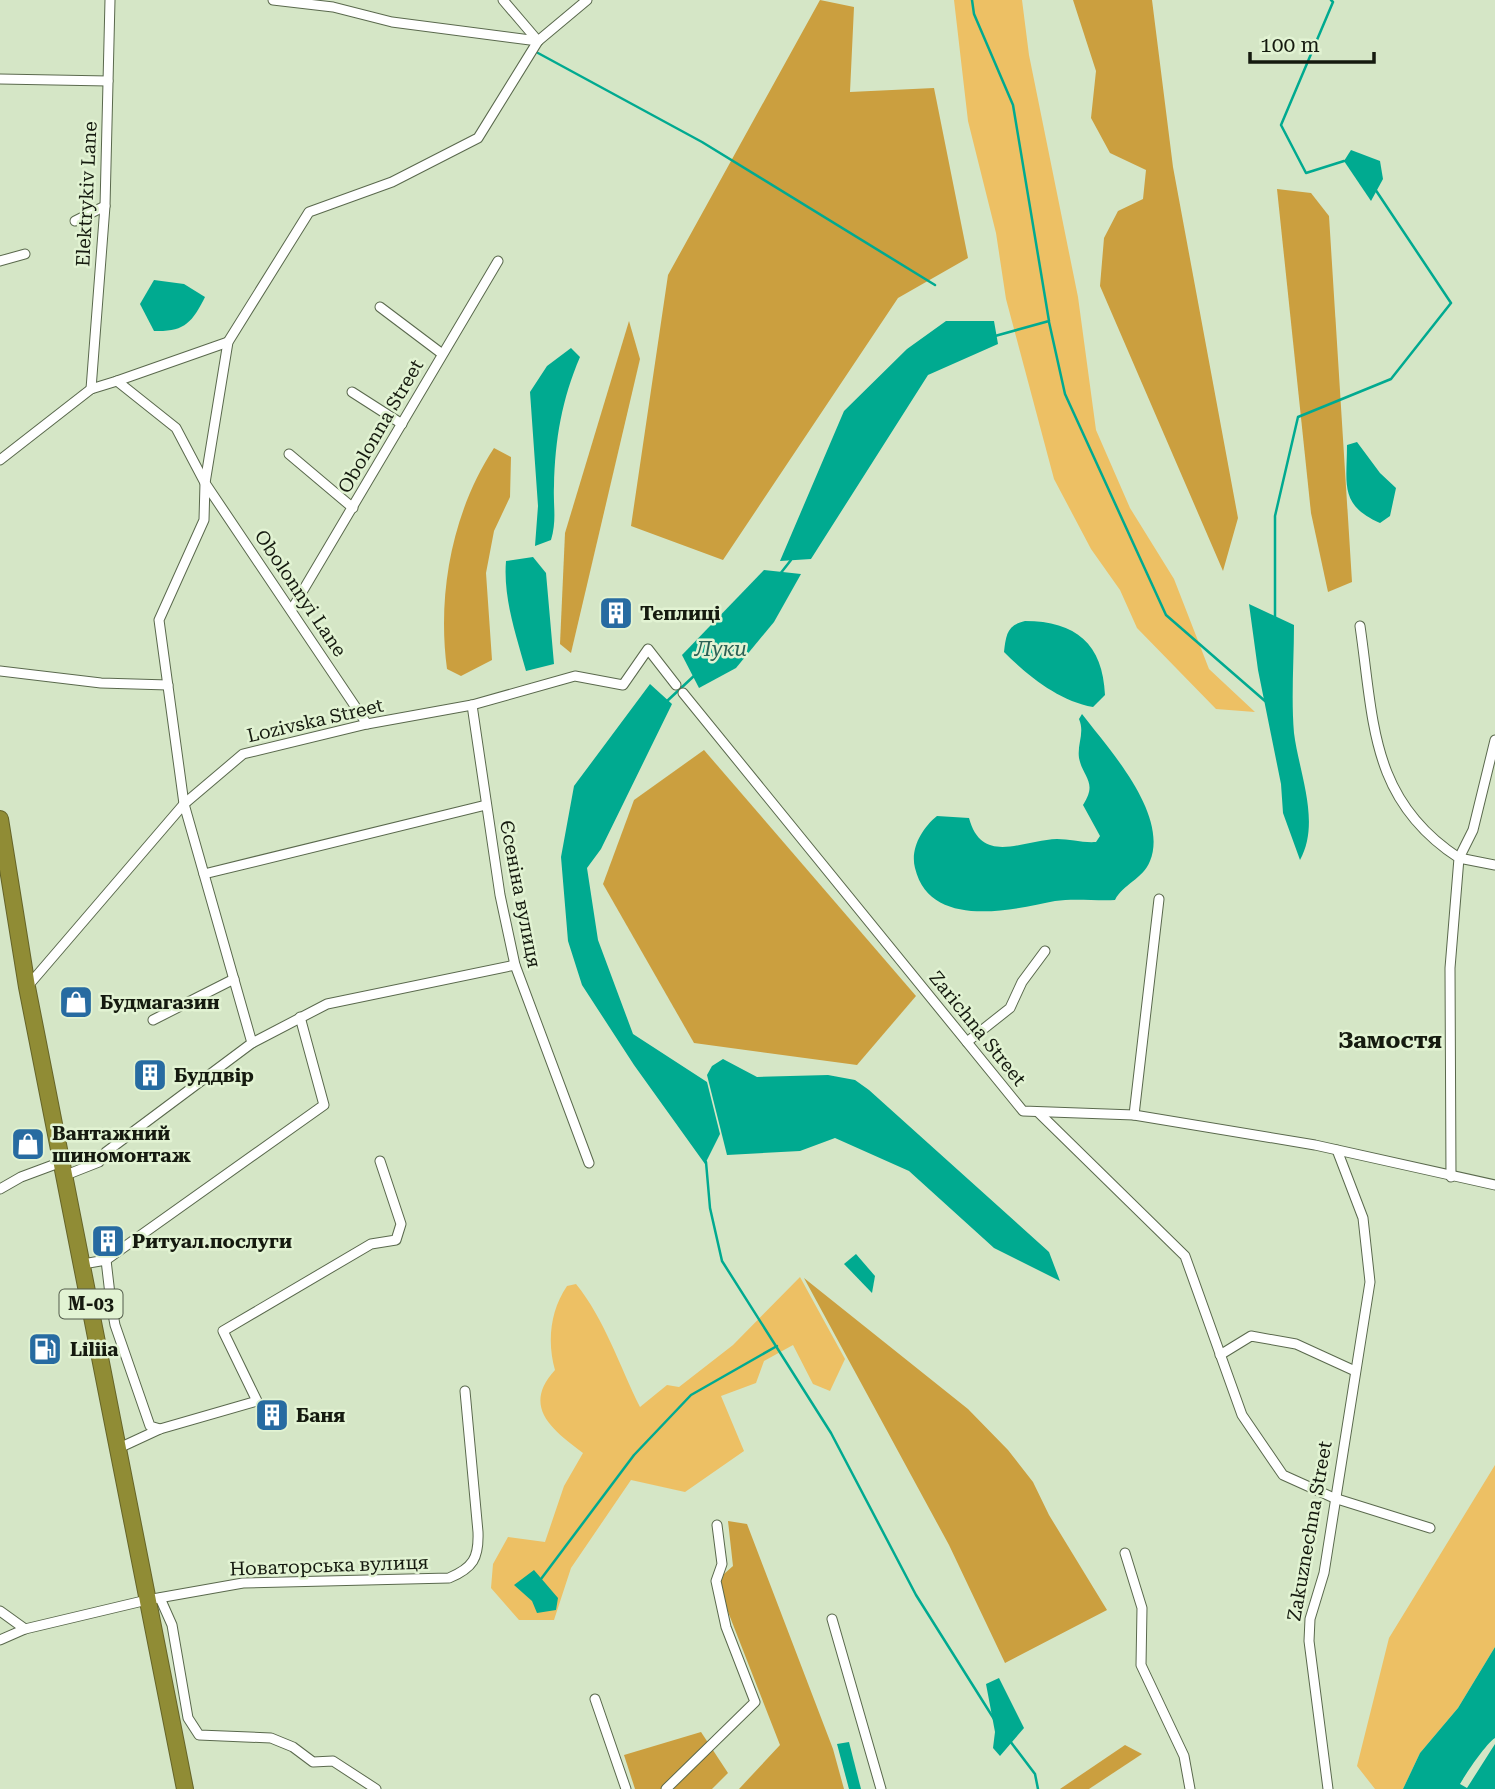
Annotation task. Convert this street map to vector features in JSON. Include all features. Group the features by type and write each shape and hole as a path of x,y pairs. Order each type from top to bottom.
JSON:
{"highway":[{"name":"М-03","path":"0,819 27,987 119,1448 154,1599 186,1789"}],"street":[{"name":"Elektrykiv Lane","path":"91,389 105,206 110,0"},
{"path":"273,0 335,3 392,22 538,41"},
{"path":"503,0 538,41"},
{"path":"252,1043 184,804 159,620 204,520 205,483 228,342 309,212 392,181 478,138 538,41 587,0"},
{"path":"0,79 108,82"},
{"path":"75,221 105,206"},
{"path":"0,261 25,254"},
{"name":"Obolonna Street","path":"292,609 441,353 498,261"},
{"path":"380,307 441,353"},
{"path":"0,460 91,389 228,342"},
{"name":"Obolonnyi Lane","path":"117,381 176,428 205,483 367,724"},
{"path":"352,392 402,424"},
{"path":"289,454 353,508"},
{"path":"1360,626 1377,743 1388,780 1416,825 1434,842 1459,859 1495,865"},
{"name":"Lozivska Street","path":"27,987 184,804 243,754 367,724 472,705 575,676 623,685 648,649 676,685"},
{"path":"0,671 101,683 168,685"},
{"name":"Zarichna Street","path":"684,693 1023,1111 1134,1115 1337,1150 1495,1185"},
{"name":"Єсеніна вулиця","path":"472,705 500,895 515,965 589,1163"},
{"path":"1451,1177 1450,968 1459,859 1472,830 1495,740"},
{"path":"204,874 486,805"},
{"path":"1134,1115 1158,899"},
{"path":"967,1042 1010,1008 1023,982 1045,951"},
{"path":"0,1189 21,1177 99,1162 106,1152 252,1043 327,1004 515,965"},
{"path":"153,1020 234,979"},
{"path":"83,1264 106,1260 324,1105 300,1017"},
{"path":"1039,1113 1185,1256 1242,1415 1283,1475 1334,1498 1430,1528"},
{"name":"Zakuznechna Street","path":"1328,1789 1309,1641 1310,1619 1324,1573 1370,1282 1363,1218 1337,1150"},
{"path":"119,1448 160,1429 257,1401 223,1331 372,1244 396,1240 401,1224 380,1161"},
{"path":"106,1260 114,1325 150,1426 160,1429"},
{"path":"91,1303 111,1303"},
{"path":"1220,1355 1251,1336 1296,1344 1355,1371"},
{"name":"Новаторська вулиця","path":"0,1640 25,1629 154,1599 243,1583 449,1578 468,1570 479,1554 465,1391"},
{"path":"666,1789 755,1702 726,1627 716,1581 722,1564 717,1525"},
{"path":"1125,1553 1142,1608 1141,1665 1184,1756 1190,1789"},
{"path":"154,1599 172,1625 188,1718 199,1735 271,1738 293,1747 313,1762 333,1761 376,1789"},
{"path":"0,1611 25,1629"},
{"path":"832,1619 881,1789"},
{"path":"595,1699 626,1789"}],"shaded area":[{"path":"820,0 854,7 850,92 934,88 968,258 898,298 723,560 631,526 668,275"},
{"path":"954,0 1022,0 1029,55 1078,297 1096,430 1130,508 1174,579 1209,669 1255,712 1216,709 1137,628 1120,590 1091,549 1054,479 1006,299 996,233 968,121"},
{"path":"1073,0 1152,0 1173,167 1238,518 1223,571 1100,286 1104,238 1118,211 1143,199 1146,170 1110,153 1091,118 1096,71"},
{"path":"1277,189 1311,193 1329,216 1352,582 1328,592 1311,513"},
{"path":"629,321 640,359 571,653 560,644 565,533"},
{"path":"494,448 511,457 510,497 494,531 486,573 492,660 461,676 447,669 444,641 446,583 458,526 480,473"},
{"path":"704,750 916,996 857,1065 694,1043 603,884 634,800"},
{"path":"800,1277 845,1359 830,1391 813,1384 793,1345 764,1361 756,1383 721,1396 744,1451 685,1492 631,1480 571,1568 554,1620 519,1620 491,1588 493,1564 508,1537 545,1542 564,1486 583,1453 552,1426 541,1406 545,1383 555,1370 551,1349 554,1316 567,1286 576,1284 586,1297 611,1343 640,1407 667,1385 679,1387 733,1345"},
{"path":"804,1278 968,1409 1008,1450 1033,1482 1049,1515 1107,1610 1005,1663 949,1545"},
{"path":"1495,1465 1495,1647 1458,1708 1420,1753 1403,1789 1375,1789 1357,1766 1389,1638"},
{"path":"728,1521 747,1524 833,1749 844,1789 739,1789 780,1745 716,1581 733,1566"},
{"path":"701,1732 728,1773 712,1789 635,1789 624,1755"},
{"path":"1125,1745 1142,1754 1089,1789 1060,1789"}],"water":[{"path":"1351,150 1380,161 1383,179 1371,201 1344,161"},
{"path":"154,280 184,284 205,297 196,313 180,328 154,331 140,304"},
{"path":"946,321 994,321 998,344 928,375 811,559 780,561 844,411 907,349"},
{"path":"571,348 580,357 568,388 558,436 553,533 551,540 535,546 538,506 530,392 547,366"},
{"path":"1357,442 1380,473 1396,488 1390,516 1380,523 1358,509 1348,492 1347,445"},
{"path":"533,557 546,573 554,664 526,671 508,603 506,561"},
{"name":"Луки","path":"764,570 801,574 774,622 736,668 699,688 682,655"},
{"path":"1249,604 1294,625 1294,733 1309,814 1309,830 1300,860 1283,813 1281,784 1258,670"},
{"path":"1025,621 1059,625 1083,639 1092,649 1099,662 1105,695 1093,707 1056,693 1023,670 1004,652 1008,632 1014,625"},
{"path":"650,684 672,704 601,849 587,868 598,940 633,1034 707,1082 720,1134 705,1164 634,1065 582,985 568,941 561,857 574,786"},
{"path":"1082,714 1120,763 1144,803 1154,843 1147,867 1115,900 1062,900 996,911 955,908 937,901 924,888 915,868 914,854 918,839 937,816 969,818 975,833 983,842 993,846 1005,847 1057,839 1096,842 1100,836 1083,805 1089,785 1079,758 1079,719"},
{"path":"723,1059 757,1077 828,1075 855,1080 1049,1252 1060,1281 994,1248 909,1171 835,1138 800,1151 727,1155 707,1075 712,1066"},
{"path":"856,1254 875,1276 872,1293 844,1264"},
{"path":"534,1570 558,1598 556,1610 537,1613 532,1601 514,1585"},
{"path":"1495,1647 1495,1738 1481,1752 1460,1784 1467,1788 1495,1744 1495,1789 1403,1789 1420,1753 1458,1708"},
{"path":"999,1678 1024,1728 1000,1756 993,1748 995,1732 986,1684"},
{"path":"849,1742 861,1789 849,1789 837,1744"}],"waterway":[{"path":"972,0 974,14 1013,105 1049,321 995,336"},
{"path":"1331,0 1333,2 1281,125 1306,173 1344,161"},
{"path":"538,53 702,142 935,285"},
{"path":"1275,617 1275,516 1298,417 1391,379 1451,303 1375,189"},
{"path":"1049,322 1065,394 1166,615 1265,701"},
{"path":"780,574 791,560"},
{"path":"666,702 695,675"},
{"path":"706,1162 710,1208 722,1261 831,1433 916,1595 994,1719"},
{"path":"541,1579 634,1455 691,1395 777,1346"},
{"path":"1010,1741 1035,1774 1038,1789"}],"place":[{"name":"Теплиці","path":"616,613"},
{"name":"Будмагазин","path":"76,1002"},
{"name":"Буддвір","path":"150,1075"},
{"name":"Вантажний шиномонтаж","path":"28,1144"},
{"name":"Ритуал.послуги","path":"108,1241"},
{"name":"Liliia","path":"45,1349"},
{"name":"Баня","path":"272,1415"}],"district":[{"name":"Замостя","path":"1390,1040"}]}
